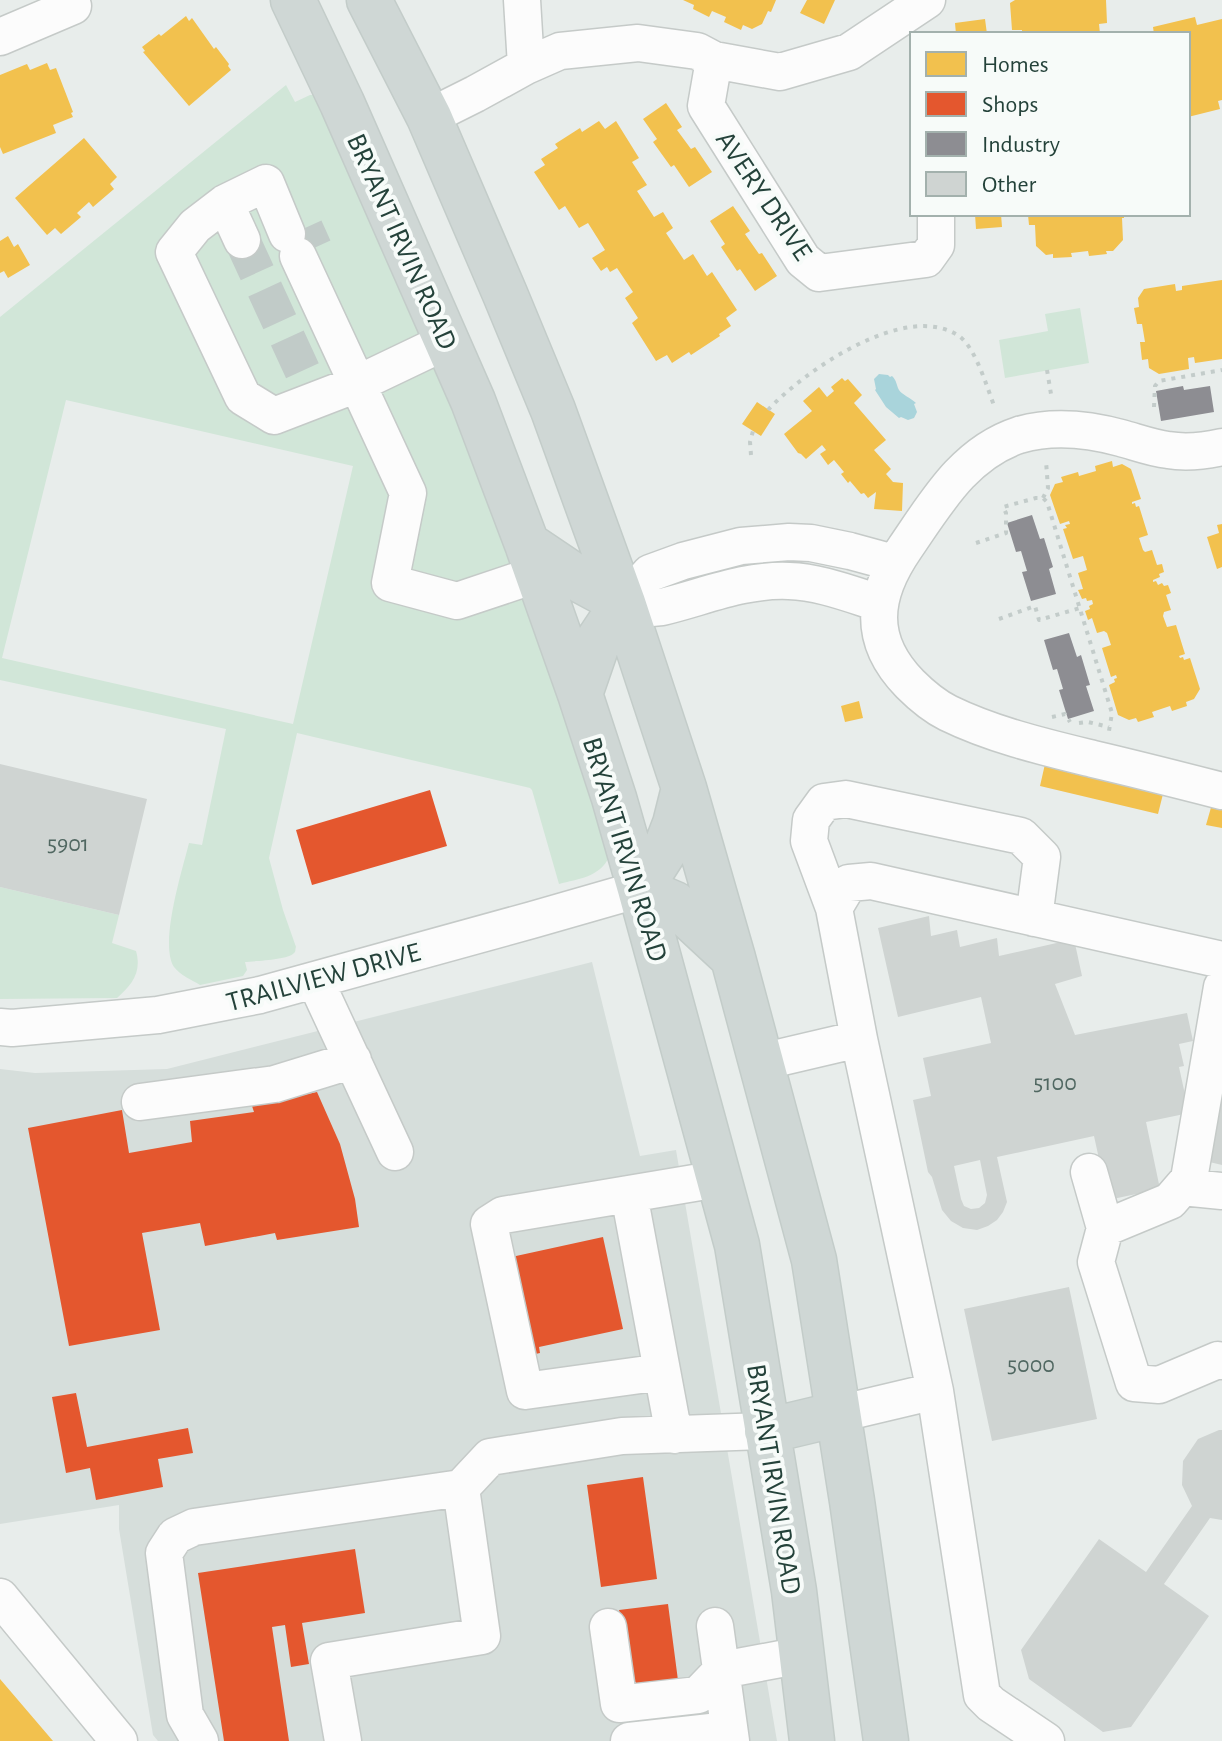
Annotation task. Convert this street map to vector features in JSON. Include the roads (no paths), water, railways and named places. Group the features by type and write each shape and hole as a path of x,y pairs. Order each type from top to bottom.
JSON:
{"main road":[{"name":"BRYANT IRVIN ROAD","path":"293,0 349,117 473,401 580,694 640,889 737,1245 794,1591 809,1741"},
{"path":"369,0 429,117 553,410 623,603 684,788 814,1260 886,1741"},
{"path":"532,559 623,603"},
{"path":"580,694 599,639 623,603"},
{"path":"684,788 665,850 640,889 675,904 733,958"},
{"path":"767,1431 838,1414"}],"street":[{"path":"522,0 526,66"},
{"path":"0,37 71,3"},
{"path":"429,117 560,51 623,45 637,55 694,65 714,60 780,72 849,52 910,11"},
{"name":"AVERY DRIVE","path":"714,60 706,106 803,260 819,273 926,259 936,245 936,216"},
{"path":"447,341 357,384 313,392 274,416 243,397 174,252 195,226 225,203 266,183 288,245 357,384 408,493 390,583 457,601 532,559"},
{"path":"1222,447 1195,451 1165,450 1078,429 1057,429 1019,436 986,452 955,477 894,563 879,603 885,653 899,673 945,712 1037,745 1222,791"},
{"path":"623,603 650,573 741,546 789,542 833,547 894,563"},
{"path":"789,542 792,581"},
{"path":"721,551 728,588"},
{"path":"623,603 662,607 728,588 774,581 813,584 879,603"},
{"path":"1034,918 1042,857 1021,836 846,799 824,802 811,820 809,841 834,908 935,1391 982,1695 1046,1741"},
{"path":"834,908 849,883 871,881 1222,960"},
{"name":"TRAILVIEW DRIVE","path":"0,1027 158,1015 260,995 640,889"},
{"path":"315,980 395,1152"},
{"path":"1105,1228 1170,1201 1189,1179 1222,987"},
{"path":"761,1062 859,1039"},
{"path":"140,1102 275,1084 353,1060"},
{"path":"1089,1172 1105,1228 1096,1262 1134,1383 1159,1385 1222,1361"},
{"path":"662,1372 525,1391 489,1224 503,1215 718,1179"},
{"path":"1182,1187 1222,1191"},
{"path":"629,1194 674,1435"},
{"path":"838,1414 935,1391"},
{"path":"200,1741 185,1715 164,1553 175,1536 194,1527 461,1488 490,1457 622,1436 767,1431"},
{"path":"343,1741 329,1661 482,1636 461,1488"},
{"path":"0,1597 119,1741"},
{"path":"629,1741 730,1736 715,1626"},
{"path":"608,1627 619,1704 698,1695 722,1670 802,1655"}],"water":[{"path":"879,374 892,376 900,392 916,403 914,418 899,418 886,407 875,390 874,379"}],"tunnel":[{"path":"305,228 314,248"},
{"path":"242,240 309,385"}]}
